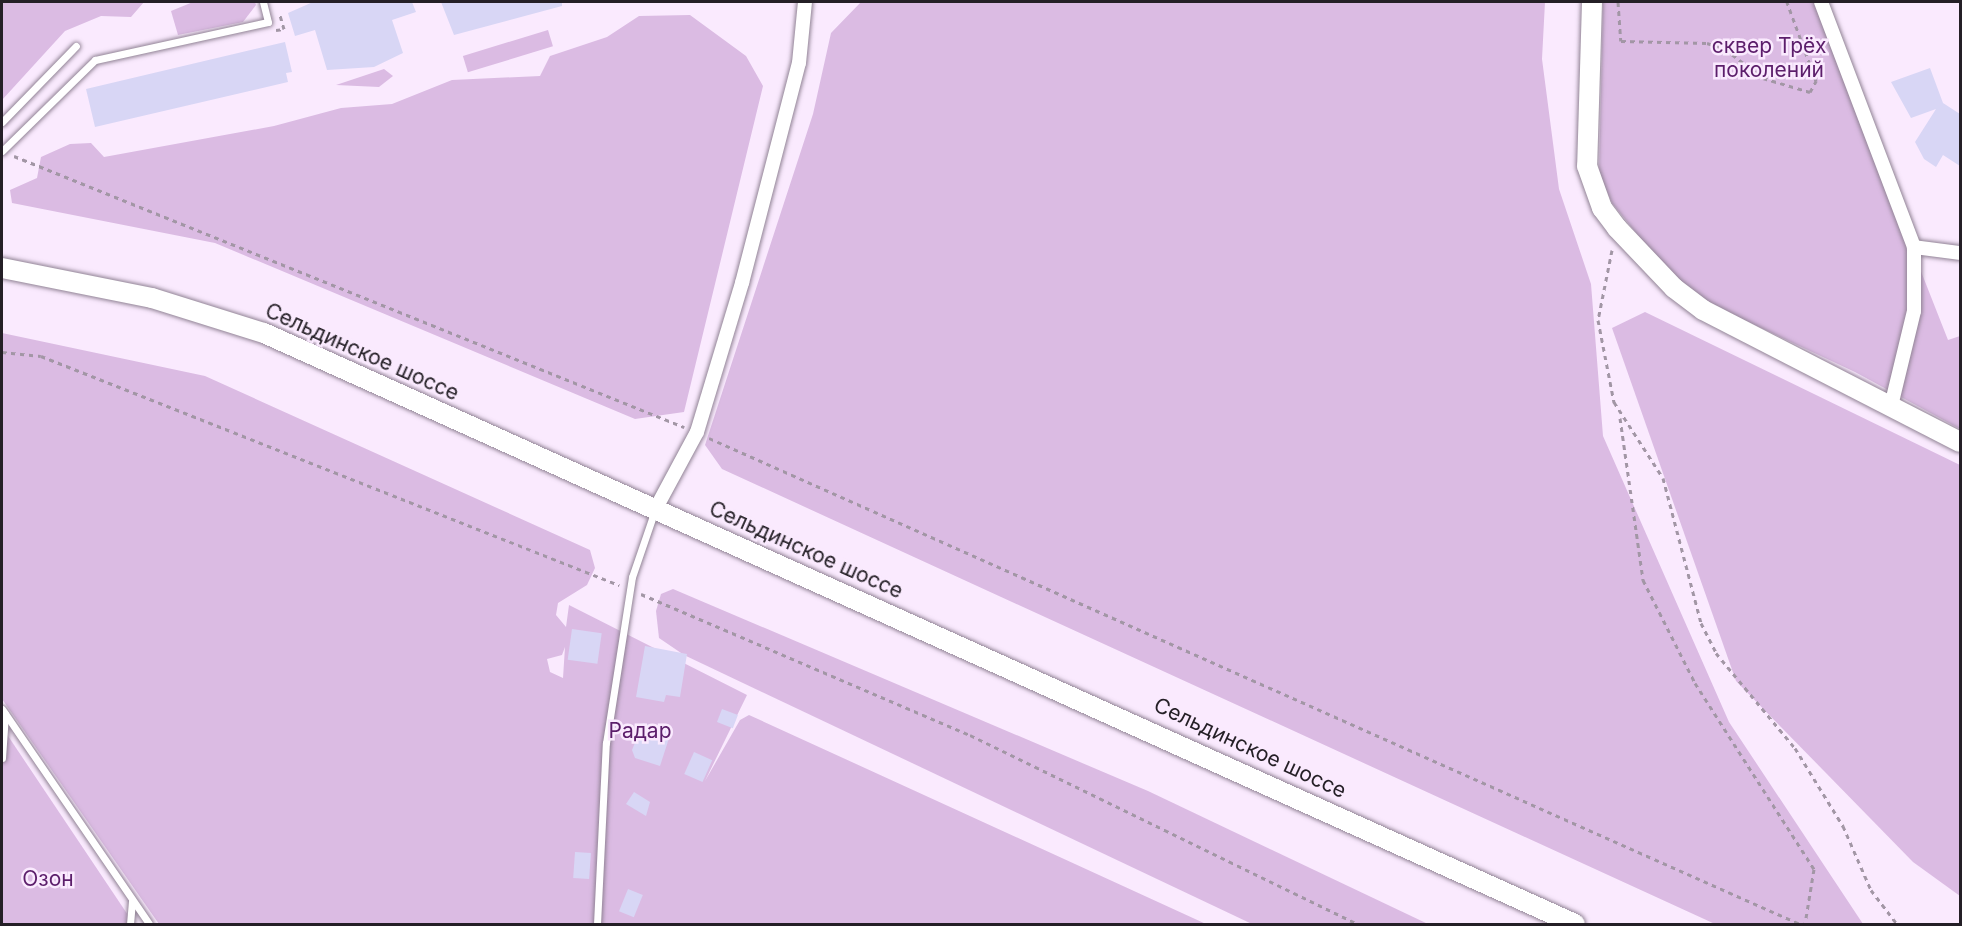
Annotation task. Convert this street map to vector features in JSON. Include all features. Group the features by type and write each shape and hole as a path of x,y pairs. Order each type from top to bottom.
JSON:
{"main road":[{"path":"1592,2 1587,166 1602,208 1617,228 1674,288 1703,310 1892,402 1960,442"},
{"name":"Сельдинское шоссе","path":"2,268 152,298 264,333 1575,924"}],"street":[{"path":"655,510 697,432 742,283 799,63 805,2"},
{"path":"1821,2 1914,247 1914,311 1892,402"},
{"path":"1914,247 1960,253"}],"lane":[{"path":"2,150 86,65 268,22 263,2"},
{"path":"2,122 76,46"},
{"path":"597,924 606,806 604,752 630,589 655,510"},
{"path":"2,758 3,711"},
{"path":"3,711 149,924"},
{"path":"130,924 132,900"}],"path":[{"path":"1618,2 1621,41 1707,43 1725,49 1763,78 1810,92 1816,81 1786,2"},
{"path":"2,150 697,432 1800,924"},
{"path":"1617,228 1598,320 1620,416 1643,580 1695,683 1814,869 1805,924"},
{"path":"2,352 41,356 630,589 970,735 1357,924"},
{"path":"1620,416 1663,478 1678,552 1716,653 1795,748 1843,826 1871,890 1897,924"}],"green space":[{"path":"2,2 144,2 131,17 101,16 65,31 2,100"},
{"path":"193,2 255,2 256,5 243,22 178,35 171,11"},
{"path":"861,2 1545,2 1542,59 1559,189 1591,284 1603,436 1729,722 1863,924 1715,924 722,469 705,445 813,114 831,33"},
{"name":"сквер Трёх поколений","path":"1603,2 1815,2 1948,340 1960,336 1960,429 1855,372 1710,304 1681,284 1645,244 1612,203 1599,174"},
{"path":"690,15 746,56 763,86 684,412 635,419 215,243 12,203 10,190 37,178 41,157 70,144 91,143 104,157 274,126 341,108 392,104 452,80 540,76 550,56 607,37 639,16"},
{"path":"548,30 553,46 468,72 463,56"},
{"path":"384,69 393,76 379,87 336,85"},
{"path":"1645,312 1960,465 1960,896 1913,862 1736,681 1612,328"},
{"name":"Радар","path":"2,333 205,376 590,550 595,568 587,585 558,603 556,615 566,627 569,605 747,695 705,781 740,720 749,715 1206,924 159,924 2,699","holes":["565,647 563,678 550,672 547,659 562,655"]},
{"path":"673,589 1148,791 1428,924 1252,924 684,655 659,638 656,611 661,594"},
{"name":"Озон","path":"2,727 134,924 2,924"}],"building":[{"path":"313,2 412,2 416,12 392,20 403,53 374,67 327,70 315,30 295,36 288,13"},
{"path":"441,2 562,2 562,6 454,35"},
{"path":"285,42 292,72 286,73 288,82 95,127 86,89"},
{"path":"1930,68 1943,103 1960,114 1960,166 1943,155 1936,167 1924,159 1915,142 1936,109 1911,118 1891,82"},
{"path":"572,629 602,633 597,664 568,660"},
{"path":"645,646 687,654 680,697 666,695 664,702 636,697"},
{"path":"722,709 738,715 733,728 717,722"},
{"path":"643,723 671,732 660,766 635,758 632,750"},
{"path":"694,752 712,760 703,782 684,774"},
{"path":"634,792 650,802 646,816 626,804"},
{"path":"575,852 591,853 589,879 573,878"},
{"path":"628,889 643,895 634,917 619,911"}]}
